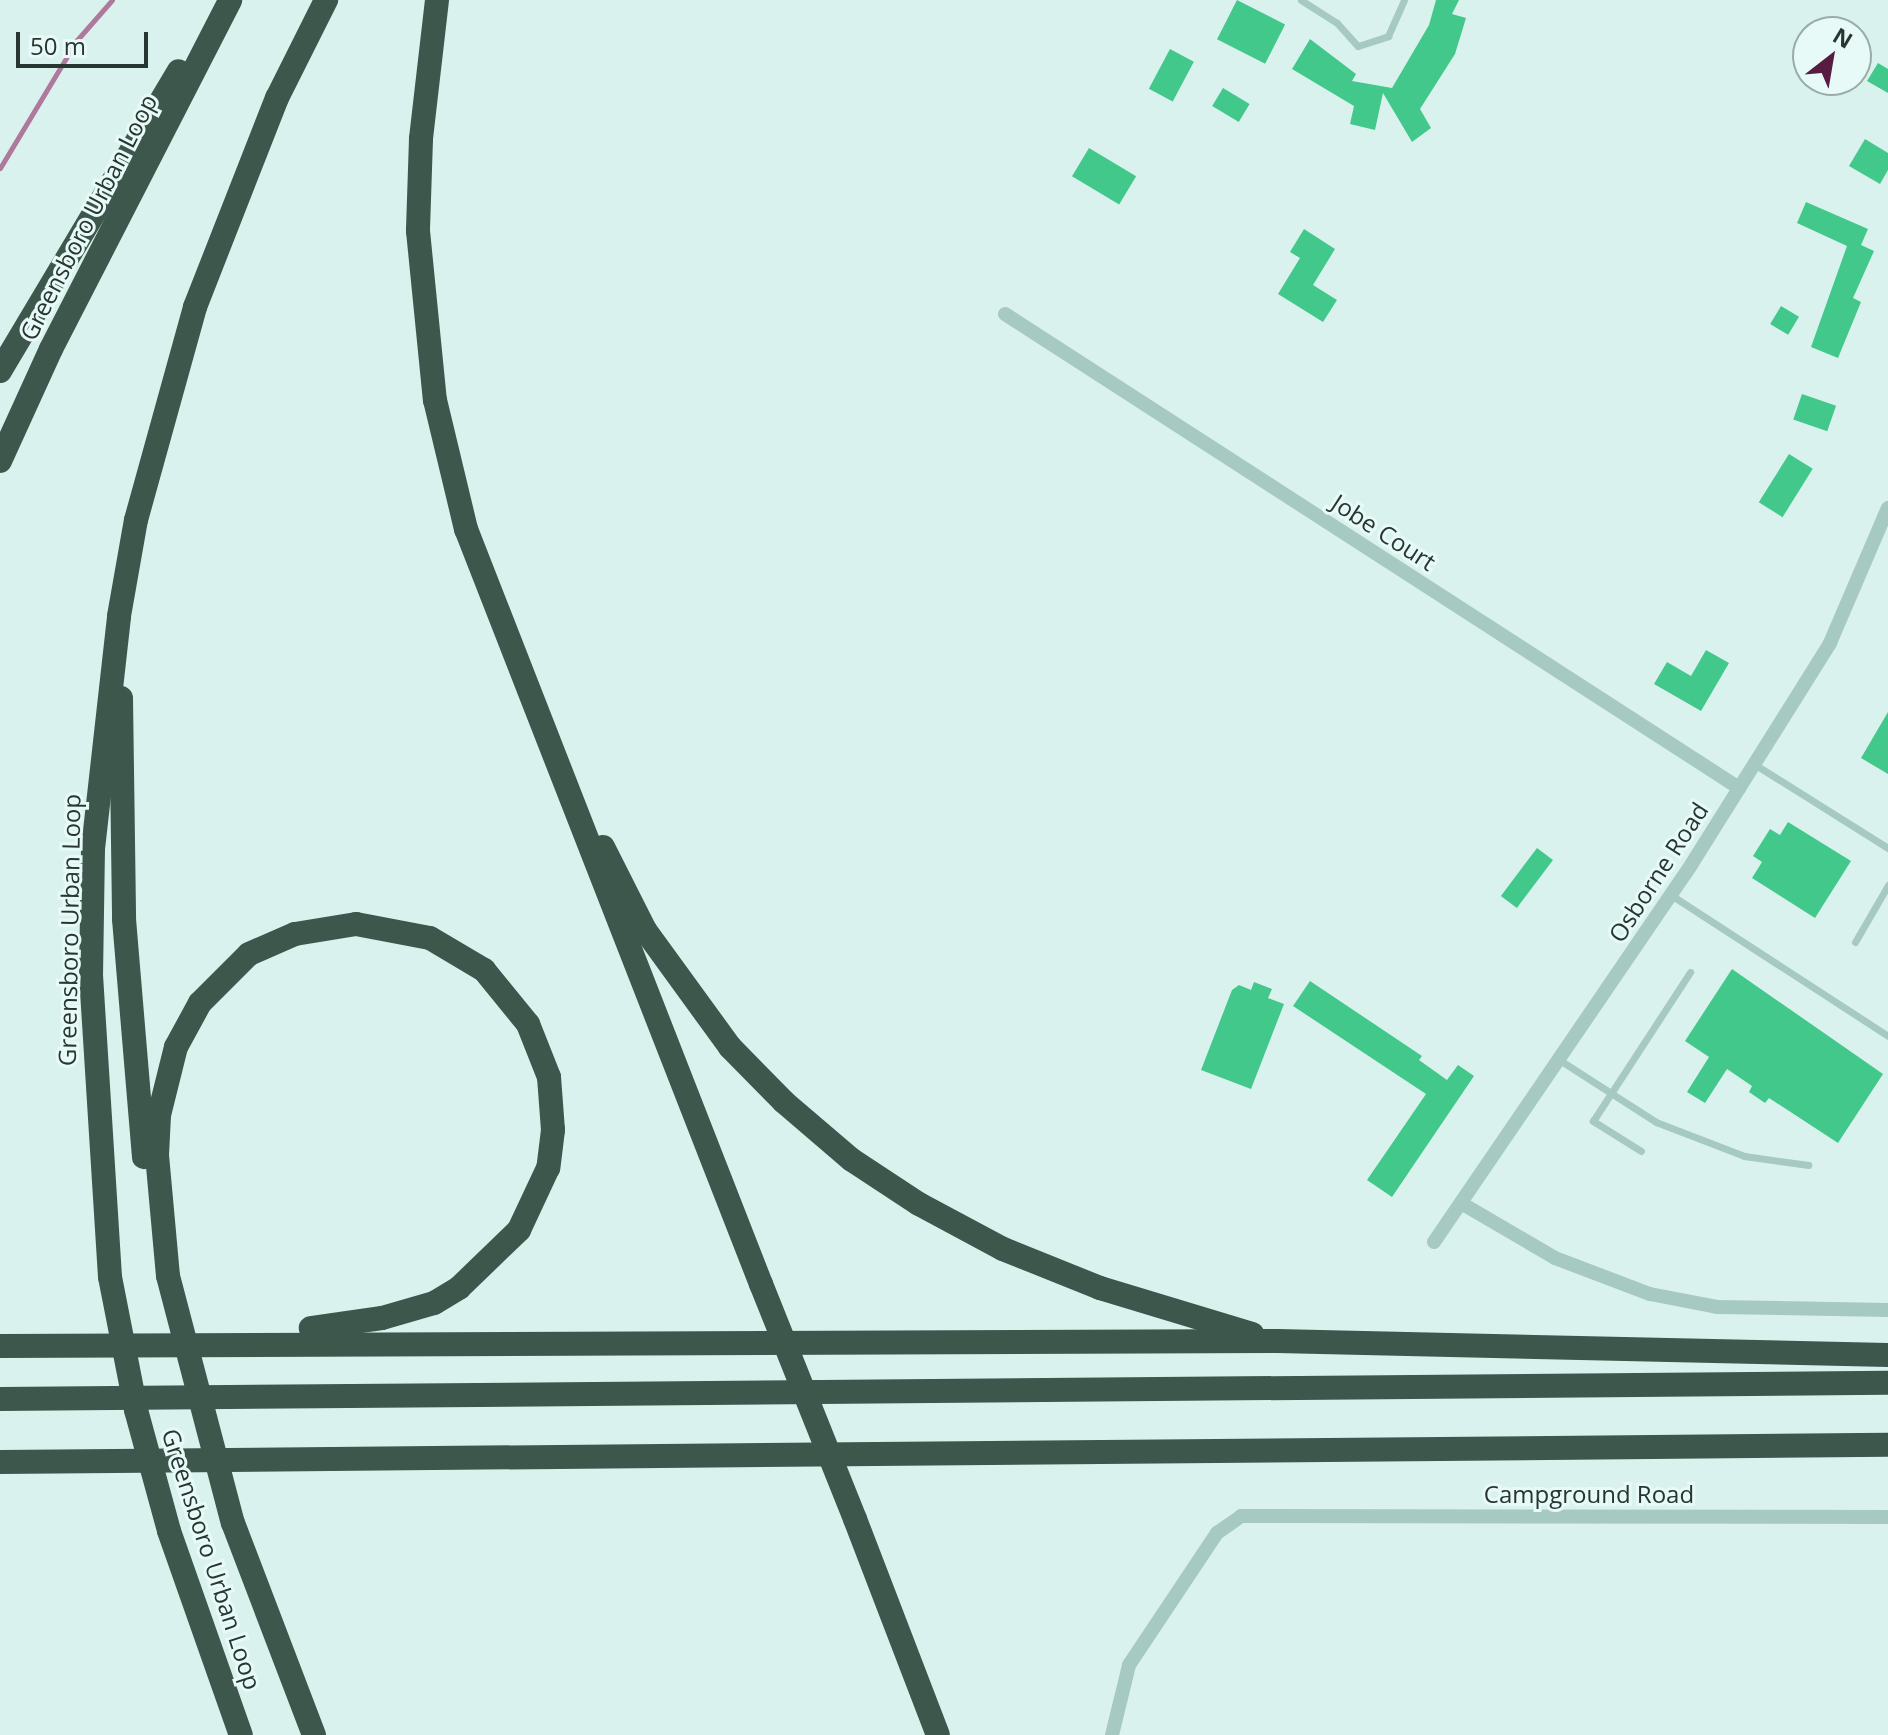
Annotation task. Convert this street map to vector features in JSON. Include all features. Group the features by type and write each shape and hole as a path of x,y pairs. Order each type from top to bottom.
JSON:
{"highway":[{"path":"0,371 164,93 230,0"},
{"name":"Greensboro Urban Loop","path":"0,461 51,349 230,0"},
{"name":"Greensboro Urban Loop","path":"241,1735 169,1531 136,1410 110,1277 95,1101 92,928 102,745 119,616 136,520 195,307 277,98 326,0"},
{"path":"437,0 421,139 418,231 435,400 466,529 557,770 938,1735"},
{"path":"119,616 124,919 148,1197 233,1523 314,1735"},
{"path":"557,770 589,816 645,930 684,987 784,1102 852,1160 919,1204 1003,1249 1100,1288 1277,1341"},
{"path":"168,1276 157,1155 163,1095 188,1023 231,969 295,934 356,924 430,938 484,970 528,1024 549,1077 551,1150 525,1220 484,1269 434,1303 341,1325 274,1329 254,1343"},
{"path":"0,1346 1277,1341 1888,1355"},
{"path":"0,1399 1888,1383"},
{"path":"0,1462 1888,1445"}],"street":[{"name":"Jobe Court","path":"1005,314 1739,788"},
{"name":"Osborne Road","path":"1434,1242 1671,895 1830,643 1888,508"},
{"path":"1461,1203 1555,1258 1650,1294 1717,1307 1888,1310"},
{"name":"Campground Road","path":"1112,1735 1129,1665 1217,1533 1241,1516 1888,1517"}],"lane":[{"path":"1301,0 1337,23 1358,46 1388,36 1404,0"},
{"path":"1754,764 1888,848"},
{"path":"1855,942 1888,885"},
{"path":"1671,895 1888,1036"},
{"path":"1641,1151 1593,1121 1690,972"},
{"path":"1558,1059 1656,1122 1744,1156 1808,1165"}],"building":[{"path":"1237,0 1285,25 1265,64 1217,39"},
{"path":"1436,0 1459,0 1452,14 1466,18 1455,54 1420,109 1431,128 1412,142 1383,93 1375,130 1350,124 1354,106 1292,69 1310,39 1356,74 1352,81 1392,88 1429,25"},
{"path":"1170,49 1194,62 1173,101 1149,89"},
{"path":"1878,63 1888,69 1888,93 1872,84 1872,73"},
{"path":"1223,88 1250,104 1239,122 1212,106"},
{"path":"1865,139 1888,153 1888,170 1880,184 1849,166"},
{"path":"1089,148 1136,176 1119,205 1072,176"},
{"path":"1806,202 1868,229 1861,245 1874,251 1853,298 1861,302 1838,358 1811,347 1847,246 1797,223"},
{"path":"1304,229 1335,249 1313,285 1337,300 1323,322 1278,294 1300,258 1290,252"},
{"path":"1781,306 1799,317 1788,335 1770,324"},
{"path":"1802,394 1836,406 1827,431 1793,420"},
{"path":"1789,454 1813,469 1783,517 1759,502"},
{"path":"1706,650 1729,663 1701,711 1654,684 1667,662 1691,676"},
{"path":"1888,712 1888,774 1861,758"},
{"path":"1788,822 1851,861 1815,918 1752,878 1762,862 1753,856 1770,829 1780,835"},
{"path":"1537,848 1553,860 1517,908 1501,896"},
{"path":"1732,969 1883,1074 1838,1143 1769,1098 1765,1103 1749,1092 1752,1086 1727,1069 1705,1103 1687,1092 1709,1057 1685,1041"},
{"path":"1310,981 1422,1056 1419,1060 1447,1080 1458,1065 1474,1076 1392,1197 1367,1180 1426,1094 1293,1006"},
{"path":"1254,982 1272,989 1268,998 1284,1004 1251,1089 1201,1070 1232,990 1239,985 1251,990"}],"waterway":[{"path":"0,168 77,40 112,0"}]}
